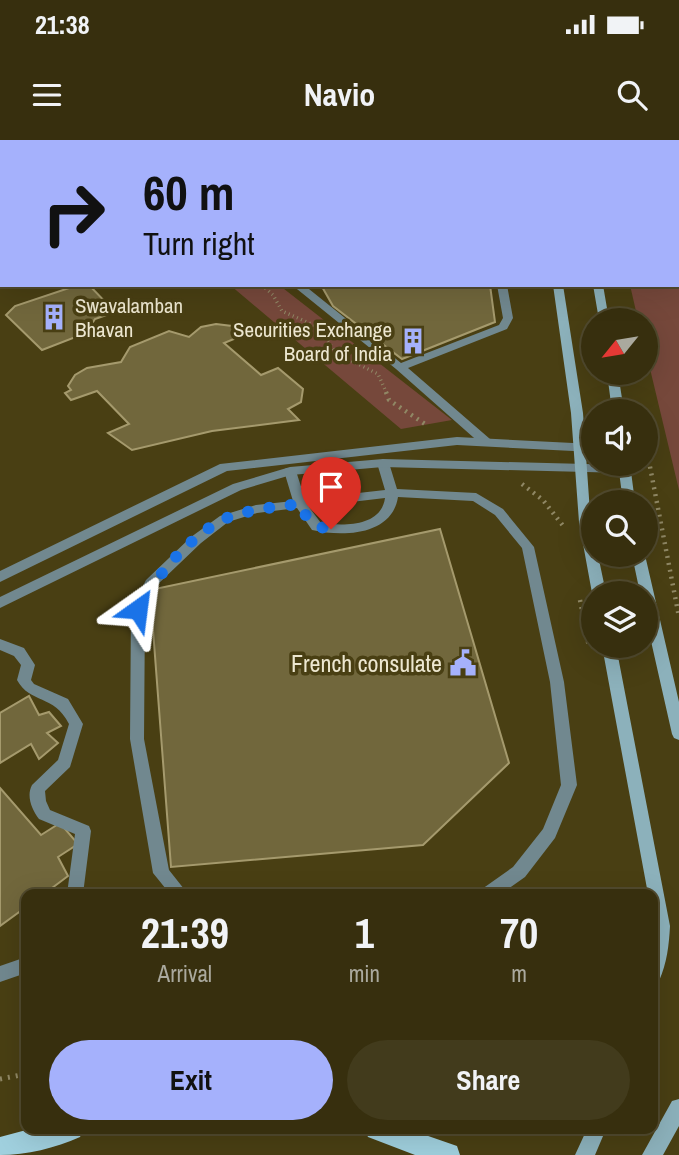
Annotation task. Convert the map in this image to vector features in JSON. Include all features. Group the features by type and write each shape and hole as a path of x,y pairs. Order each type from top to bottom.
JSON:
{"main road":[{"path":"558,287 581,413"},
{"path":"598,287 602,308"},
{"path":"582,476 585,522 597,581"},
{"path":"641,567 679,734"},
{"path":"611,658 655,889"},
{"path":"658,905 662,926 658,948"},
{"path":"652,1155 679,1108"},
{"path":"0,1149 54,1134"},
{"path":"390,1134 447,1155"},
{"path":"585,1155 594,1134"}],"street":[{"path":"300,287 400,367 486,442"},
{"path":"400,367 503,327 508,318 502,287"},
{"path":"0,577 224,467 457,440 581,447"},
{"path":"0,604 237,486 290,471 383,463 581,467"},
{"path":"290,471 307,519 317,527 361,528 379,521 392,504 392,494 383,463"},
{"path":"175,889 161,873 137,739 138,609 152,583 196,540 224,519 256,509 392,494 476,497 499,512 528,547 557,682 569,785 549,833 519,872 495,889"},
{"path":"0,644 19,652 28,665 24,680 30,688 50,693 64,703 76,724 65,763 37,789 37,807 44,817 65,821 83,831 76,889"},
{"path":"0,974 21,967"}],"path":[{"path":"264,287 273,295 282,312 318,327 336,353 378,374 390,400 436,431 457,440"},
{"path":"652,476 679,617"},
{"path":"516,479 543,500 567,531"},
{"path":"580,598 581,603"},
{"path":"0,1079 21,1075"}],"shaded area":[{"path":"232,287 282,287 452,420 401,429"},
{"path":"630,287 679,287 679,490 654,385 658,385 658,308 635,308"}],"building":[{"name":"Swavalamban Bhavan","path":"72,287 91,287 115,312 95,319 86,333 42,350 6,315 15,306"},
{"name":"Securities Exchange Board of India","path":"322,287 490,287 495,322 402,359 333,306"},
{"path":"216,324 232,326 241,336 224,343 261,375 278,368 303,389 301,402 288,409 299,420 212,431 132,450 108,433 129,424 97,391 71,400 65,393 71,390 68,386 75,375 87,368 121,362 130,347 169,331 189,337 201,327"},
{"path":"440,529 509,763 423,845 171,867 150,590"},
{"path":"29,696 39,715 49,712 61,726 47,733 58,743 39,759 31,744 0,763 0,713"},
{"path":"0,788 41,835 60,823 78,844 58,857 68,876 51,889 21,889 21,911 0,926"}],"place":[{"name":"Swavalamban Bhavan","path":"54,317"},
{"name":"Securities Exchange Board of India","path":"413,341"},
{"name":"French consulate","path":"463,663"}],"route":[{"path":"138,609 152,583 196,540 224,519 256,509 300,504 307,519 317,527 331,529"}]}
